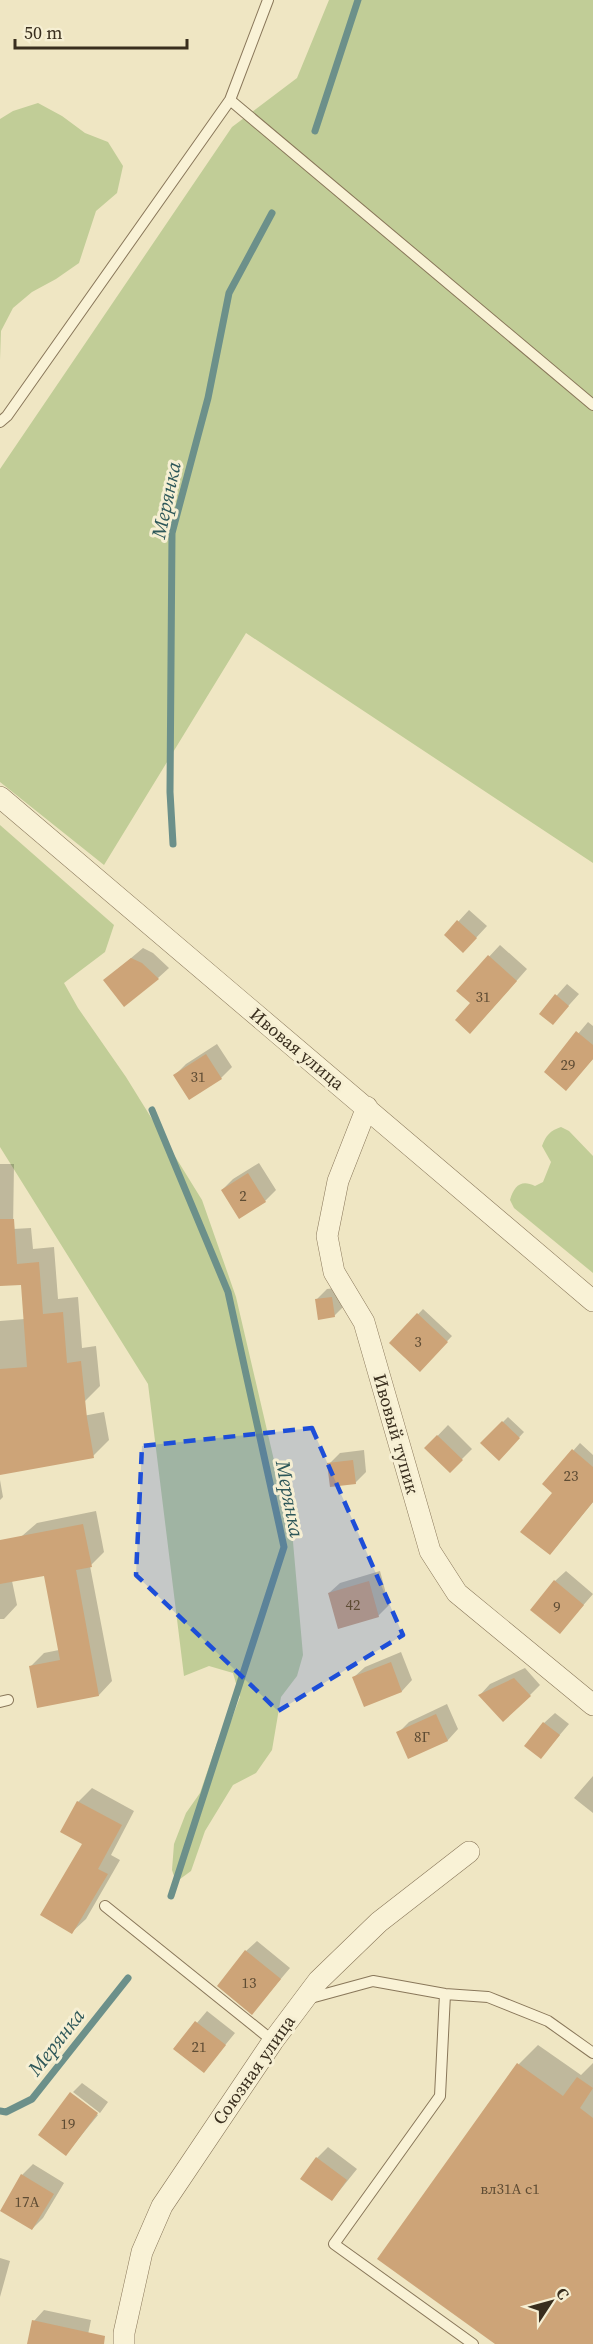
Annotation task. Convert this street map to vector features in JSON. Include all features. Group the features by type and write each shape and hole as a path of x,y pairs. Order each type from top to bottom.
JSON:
{"street":[{"name":"Ивовая улица","path":"0,797 593,1301"},
{"name":"Ивовый тупик","path":"367,1107 338,1181 327,1236 334,1272 364,1322 430,1551 457,1593 593,1705"},
{"name":"Союзная улица","path":"124,2344 124,2333 142,2252 162,2206 273,2041 318,1981 379,1922 469,1852"}],"lane":[{"path":"0,422 7,416 230,100 268,0"},
{"path":"230,100 593,405"},
{"path":"105,1906 273,2041"},
{"path":"304,2000 373,1981 445,1994 488,1997 548,2020 593,2053"},
{"path":"445,1994 440,2096 334,2244 473,2344"}],"highlighted area":[{"path":"312,1428 403,1635 278,1711 136,1575 142,1446"}],"green space":[{"path":"329,0 593,0 593,863 246,633 104,865 0,782 0,469 232,127 297,78"},
{"path":"38,103 62,116 85,133 108,142 123,166 117,193 96,211 79,263 32,292 13,308 1,331 0,360 0,119 13,111"},
{"path":"0,825 114,925 105,952 64,983 78,1008 126,1077 202,1200 236,1297 293,1542 303,1655 297,1676 281,1697 272,1750 256,1773 233,1785 205,1831 191,1871 176,1882 172,1870 174,1844 186,1813 200,1793 217,1743 231,1721 240,1697 233,1673 209,1666 184,1676 148,1384 0,1147"},
{"path":"561,1127 569,1131 593,1156 593,1273 514,1208 510,1200 519,1185 526,1183 535,1186 543,1182 551,1162 542,1146 549,1134"}],"building":[{"path":"457,920 477,938 463,953 444,935"},
{"path":"488,955 517,981 470,1034 455,1020 470,1003 456,991"},
{"path":"131,958 142,963 159,979 124,1007 103,980"},
{"path":"555,994 569,1006 553,1025 539,1014"},
{"path":"576,1031 593,1045 593,1059 566,1091 544,1072"},
{"path":"206,1054 222,1079 189,1100 173,1075"},
{"path":"248,1173 266,1202 239,1219 221,1190"},
{"path":"0,1219 14,1219 17,1264 39,1262 43,1314 63,1312 67,1363 81,1361 94,1458 0,1475 0,1369 27,1367 21,1285 0,1286"},
{"path":"332,1297 335,1317 318,1320 315,1299"},
{"path":"417,1313 448,1342 420,1372 389,1343"},
{"path":"502,1421 520,1438 499,1461 480,1443"},
{"path":"437,1435 463,1460 450,1473 424,1448"},
{"path":"572,1449 593,1467 593,1502 550,1555 520,1532 552,1493 542,1484"},
{"path":"353,1460 356,1484 330,1487 327,1463"},
{"path":"83,1524 92,1567 76,1570 99,1696 37,1708 29,1666 60,1660 44,1576 0,1584 0,1540"},
{"path":"554,1580 584,1605 560,1634 530,1610"},
{"path":"369,1581 379,1617 338,1629 328,1593"},
{"path":"391,1662 402,1692 364,1707 352,1677"},
{"path":"514,1678 531,1696 503,1722 478,1695"},
{"path":"436,1714 448,1741 408,1759 396,1732"},
{"path":"543,1722 560,1735 541,1759 524,1746"},
{"path":"77,1801 122,1825 98,1869 108,1874 72,1934 40,1915 82,1844 60,1832"},
{"path":"245,1950 281,1979 252,2015 217,1986"},
{"path":"195,2021 226,2045 204,2073 173,2049"},
{"path":"517,2063 563,2096 577,2077 593,2088 580,2108 593,2118 593,2344 495,2344 377,2259"},
{"path":"70,2092 98,2113 66,2156 38,2135"},
{"path":"316,2157 347,2180 332,2201 300,2179"},
{"path":"21,2174 54,2194 32,2230 0,2211"},
{"path":"32,2320 105,2336 104,2344 27,2344"}],"waterway":[{"name":"Мерянка","path":"315,131 358,0"},
{"name":"Мерянка","path":"173,844 170,792 172,533 208,398 229,293 272,213"},
{"name":"Мерянка","path":"152,1110 228,1292 284,1547 171,1896"},
{"name":"Мерянка","path":"0,2111 6,2112 32,2099 128,1978"}]}
